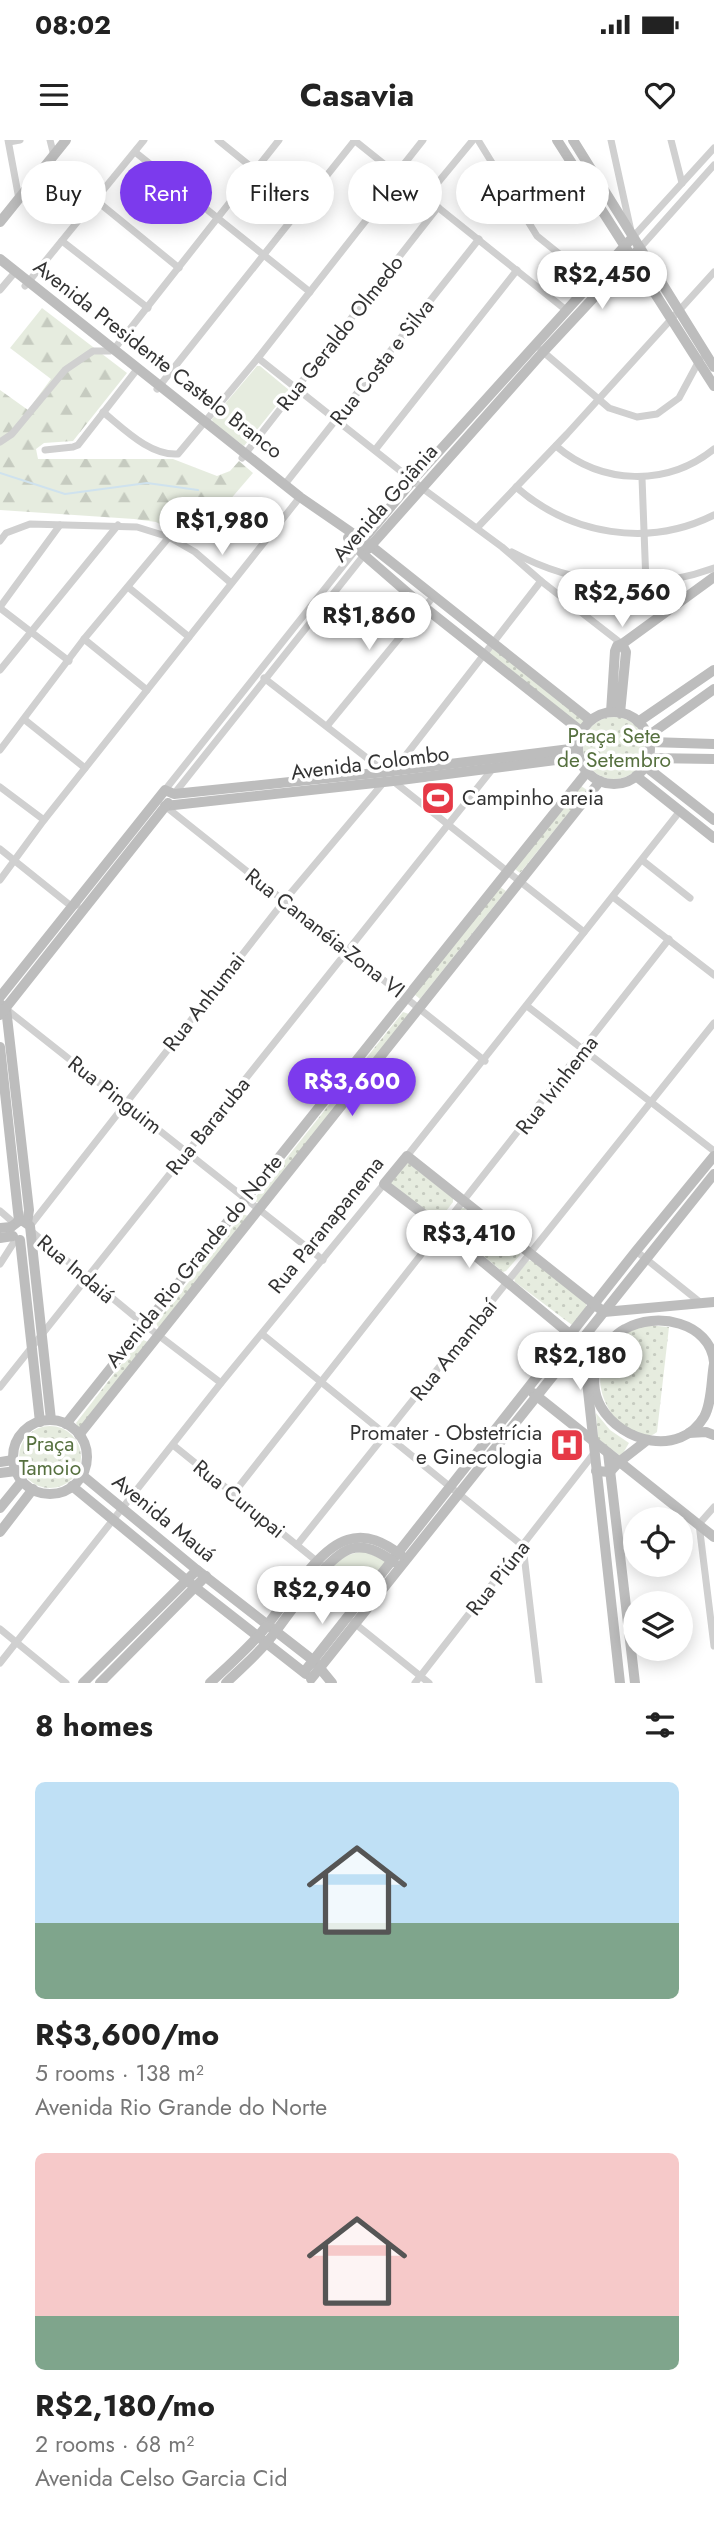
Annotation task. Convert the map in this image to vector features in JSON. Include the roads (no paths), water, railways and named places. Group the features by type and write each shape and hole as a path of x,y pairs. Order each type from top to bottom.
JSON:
{"street":[{"path":"19,199 9,141 20,140"},
{"path":"50,140 51,159"},
{"path":"0,222 66,140"},
{"path":"106,186 144,140"},
{"path":"218,140 244,161"},
{"path":"262,161 279,140"},
{"path":"158,388 355,140 381,161"},
{"path":"408,161 423,140"},
{"path":"442,179 476,140 537,236 593,281"},
{"path":"557,140 670,320 702,358 714,367"},
{"path":"573,140 632,238 680,310 714,386"},
{"path":"611,140 632,238"},
{"path":"671,140 681,183 690,191"},
{"name":"Avenida Goiânia","path":"2,1009 116,869 257,673 364,547 422,488 539,349 566,310 714,148"},
{"path":"135,152 310,292"},
{"name":"Avenida Goiânia","path":"170,792 265,679 413,480 639,249 714,165"},
{"path":"106,208 179,268"},
{"path":"0,442 12,434 65,370 93,351 112,350 226,208"},
{"path":"442,210 566,310"},
{"path":"27,284 75,224"},
{"path":"103,412 148,446 167,454 178,454 258,358 361,224"},
{"name":"Rua Geraldo Olmedo","path":"244,455 425,224"},
{"name":"Rua Costa e Silva","path":"285,484 479,239"},
{"path":"62,241 148,308"},
{"name":"Avenida Presidente Castelo Branco","path":"0,259 13,273 204,424 364,547 408,576 590,720"},
{"name":"Avenida Presidente Castelo Branco","path":"0,267 13,273"},
{"path":"375,450 517,270"},
{"path":"477,528 556,446 714,272"},
{"path":"0,290 13,273"},
{"path":"539,349 609,408 628,416 646,417 657,414 679,398 702,358"},
{"name":"Avenida Presidente Castelo Branco","path":"112,350 135,372 158,388"},
{"path":"258,358 422,488 502,547 622,644 626,652 615,713"},
{"path":"45,450 78,445 135,372"},
{"path":"556,446 594,469 642,478 680,470 714,449"},
{"name":"Avenida Presidente Castelo Branco","path":"244,455 285,484 299,498"},
{"path":"642,478 646,583"},
{"path":"516,487 543,508 575,523 616,533 643,533 685,526 714,515"},
{"path":"0,880 44,820 299,498"},
{"path":"0,541 6,533 30,524 118,525 170,537 195,552 231,583"},
{"path":"60,525 0,608 69,661"},
{"path":"0,670 118,525"},
{"path":"0,750 84,639 170,537"},
{"name":"Avenida Presidente Castelo Branco","path":"364,547 400,586 424,607 582,732"},
{"path":"502,547 555,571 578,578 615,583 676,579 714,568"},
{"path":"400,586 408,576"},
{"path":"622,644 714,577"},
{"name":"Rua Anhumai","path":"0,1264 21,1230 125,1104 284,901 392,777 406,755 541,580"},
{"path":"128,587 189,638"},
{"path":"327,726 433,597"},
{"path":"84,639 148,690"},
{"path":"638,722 714,670"},
{"path":"257,673 392,777 448,826 584,932"},
{"path":"649,739 714,689"},
{"path":"615,713 638,722 649,739 647,762 636,776 619,783 600,782 587,772 578,752 582,732 590,720 615,713"},
{"path":"25,720 85,768"},
{"path":"649,739 714,744"},
{"name":"Avenida Colombo","path":"170,792 392,777 578,752"},
{"name":"Avenida Colombo","path":"161,804 494,766 578,752"},
{"path":"647,762 714,759"},
{"path":"647,762 688,801 714,820"},
{"name":"Rua Bararuba","path":"0,1387 494,766"},
{"name":"Avenida Rio Grande do Norte","path":"66,1424 587,772"},
{"path":"636,776 714,838"},
{"name":"Avenida Rio Grande do Norte","path":"79,1435 600,782"},
{"path":"0,787 44,820"},
{"path":"680,811 688,801"},
{"name":"Avenida Goiânia","path":"0,997 107,862 161,804"},
{"name":"Rua Cananéia-Zona VI","path":"161,804 485,1060"},
{"name":"Rua Paranapanema","path":"0,1663 221,1383 485,1060 680,811"},
{"path":"0,849 71,906 79,906 80,913"},
{"path":"642,860 690,898"},
{"path":"107,862 116,869"},
{"path":"613,897 714,975"},
{"name":"Rua Ivinhema","path":"233,1494 669,939"},
{"path":"310,1678 362,1597 714,1153 527,1006"},
{"path":"2,1009 29,1210 21,1230 42,1334 51,1420"},
{"name":"Rua Pinguim","path":"2,1009 323,1260"},
{"name":"Rua Amambaí","path":"297,1545 714,1023"},
{"path":"0,1047 40,1422"},
{"path":"407,1156 604,1312 714,1302"},
{"path":"318,1664 356,1625 714,1174"},
{"path":"384,1184 581,1342 585,1355 620,1683"},
{"name":"Rua Indaiá","path":"0,1211 221,1383"},
{"path":"0,1228 21,1230"},
{"path":"0,1238 21,1230"},
{"path":"636,1251 697,1303"},
{"path":"588,1390 611,1340 624,1329 650,1316 697,1303"},
{"path":"640,1322 680,1324 712,1344 714,1363 710,1413 685,1434"},
{"path":"262,1334 523,1546 539,1683"},
{"path":"570,1355 585,1355"},
{"path":"595,1370 594,1387 602,1408"},
{"path":"528,1389 578,1429 594,1446 608,1453 714,1536"},
{"path":"588,1390 619,1428 646,1441 706,1432 714,1435"},
{"path":"51,1420 66,1424 79,1435 86,1451 87,1459 82,1475 72,1486 53,1493 33,1489 22,1481 15,1466 13,1452 20,1436 32,1425 40,1422 51,1420"},
{"path":"578,1429 592,1424"},
{"path":"610,1472 632,1450 646,1441"},
{"name":"Rua Curupai","path":"173,1446 371,1605"},
{"name":"Rua Piúna","path":"418,1680 580,1472 594,1446"},
{"path":"629,1469 632,1450"},
{"path":"608,1453 625,1591"},
{"path":"0,1462 15,1466"},
{"path":"0,1473 15,1466"},
{"path":"580,1472 610,1472"},
{"name":"Avenida Mauá","path":"82,1475 318,1664 332,1683"},
{"path":"0,1508 22,1481"},
{"name":"Avenida Mauá","path":"72,1486 310,1678"},
{"path":"0,1532 33,1489"},
{"path":"714,1507 699,1524 714,1646"},
{"path":"226,1683 267,1643 272,1628 321,1565 355,1548 394,1556 403,1563"},
{"path":"82,1683 202,1573"},
{"path":"609,1588 624,1586"},
{"path":"212,1600 221,1589"},
{"path":"100,1683 170,1605"},
{"path":"347,1618 418,1680 429,1683"},
{"path":"210,1683 258,1636 272,1628"},
{"path":"0,1629 66,1683"},
{"path":"614,1631 623,1630"},
{"path":"633,1661 635,1683"}],"waterway":[{"path":"0,473 65,494 147,483 198,490"}],"place":[{"name":"Campinho areia","path":"438,798"},
{"name":"Promater - Obstetrícia e Ginecologia","path":"567,1445"}],"park label":[{"name":"Praça Sete de Setembro","path":"614,748"},
{"name":"Praça Tamoio","path":"50,1456"}]}
